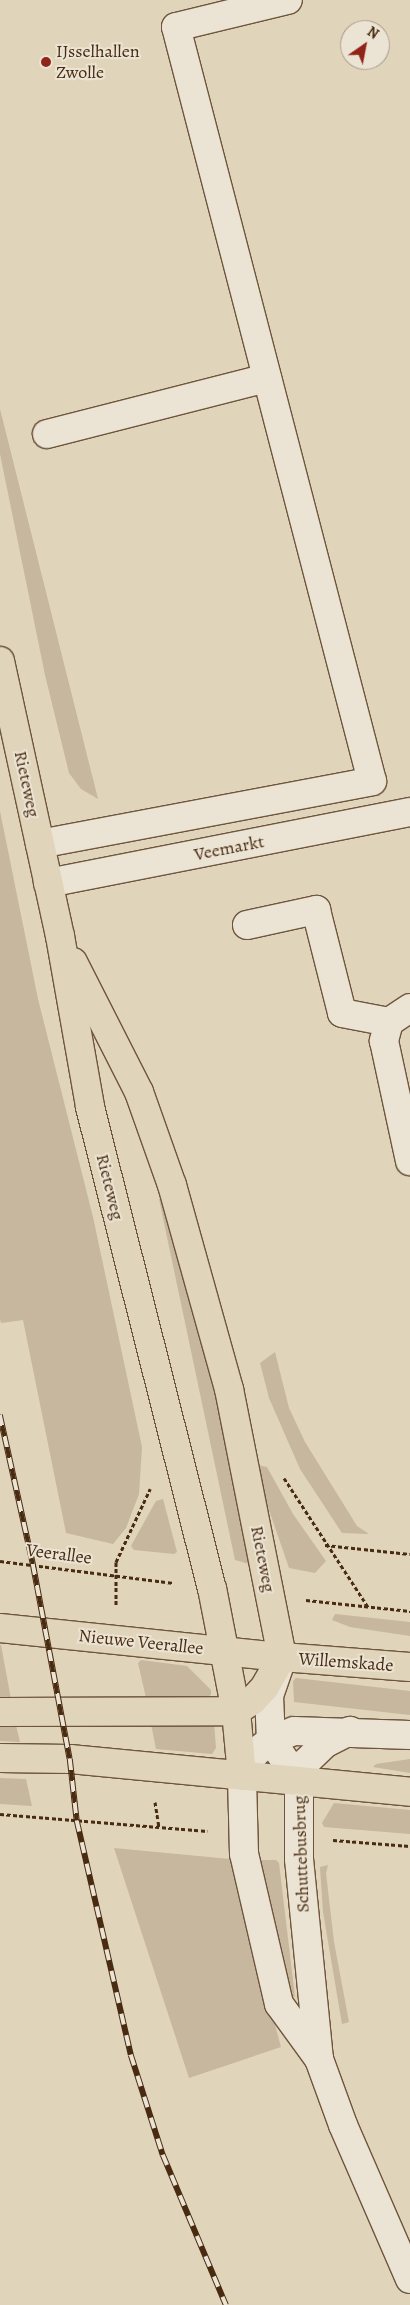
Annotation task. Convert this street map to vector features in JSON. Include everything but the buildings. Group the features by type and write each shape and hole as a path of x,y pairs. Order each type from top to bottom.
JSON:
{"main road":[{"name":"Rieteweg","path":"0,661 60,936 90,1108 226,1651 236,1711 242,1776"},
{"name":"Rieteweg","path":"60,936 139,1092 172,1185 229,1389 282,1658"},
{"name":"Nieuwe Veerallee","path":"0,1628 282,1658"},
{"name":"Willemskade","path":"282,1658 410,1666"},
{"path":"0,1712 236,1711 254,1700 282,1658"},
{"path":"0,1758 70,1759 410,1792"}],"street":[{"path":"40,844 372,781 176,28 288,0"},
{"path":"47,434 267,378"},
{"name":"Veemarkt","path":"48,883 410,812"},
{"path":"247,925 316,910 342,1013 399,1015 384,1041 410,1161"},
{"path":"271,1740 269,1696 282,1658"},
{"path":"242,1776 255,1753 271,1740 294,1731 350,1731 410,1735"},
{"path":"299,1781 306,1762 326,1743 350,1731"},
{"name":"Schuttebusbrug","path":"271,1740 299,1781 301,1887 319,2059 343,2125 410,2279"},
{"name":"Schuttebusbrug","path":"242,1776 244,1854 279,2004 319,2059"}],"path":[{"path":"280,1471 325,1545 368,1607"},
{"name":"Veerallee","path":"0,1561 114,1575 116,1562 151,1486"},
{"path":"325,1545 410,1554"},
{"path":"0,1814 78,1820"}],"shaded area":[{"path":"0,409 98,799 81,789 69,773 45,675 0,454"},
{"path":"0,811 38,999 93,1217 142,1447 139,1494 126,1528 113,1544 66,1533 23,1320 1,1323 0,1319"},
{"path":"169,1197 207,1344 249,1564 235,1560 159,1199"},
{"path":"275,1352 289,1408 305,1442 357,1526 369,1534 342,1533 300,1469 269,1398 260,1363"},
{"path":"258,1465 267,1467 293,1514 326,1561 315,1573 289,1568 256,1472"},
{"path":"163,1499 177,1552 174,1554 134,1550 131,1546 152,1508 156,1501"},
{"path":"335,1614 410,1622 410,1636 350,1627 332,1620"},
{"path":"1,1645 11,1699 0,1699"},
{"path":"141,1660 187,1666 211,1690 211,1695 205,1698 146,1698 138,1663"},
{"path":"296,1678 410,1691 410,1715 294,1702 293,1681"},
{"path":"0,1721 15,1721 20,1742 0,1741"},
{"path":"214,1723 216,1748 212,1754 156,1749 151,1724"},
{"path":"410,1759 410,1773 373,1767 376,1764"},
{"path":"0,1778 26,1779 32,1806 0,1804"},
{"path":"334,1803 410,1810 410,1834 324,1827 322,1823"},
{"path":"114,1848 230,1859 281,2047 189,2078"},
{"path":"258,1860 276,1860 279,1863 295,1997 288,1999"},
{"path":"328,1865 326,1873 334,1942 349,2022 342,2024 323,1912 320,1867"}],"railway":[{"path":"0,1415 33,1564 70,1759 77,1821 131,2055 163,2155 226,2305"}],"place":[{"name":"IJsselhallen Zwolle","path":"46,62"}]}
